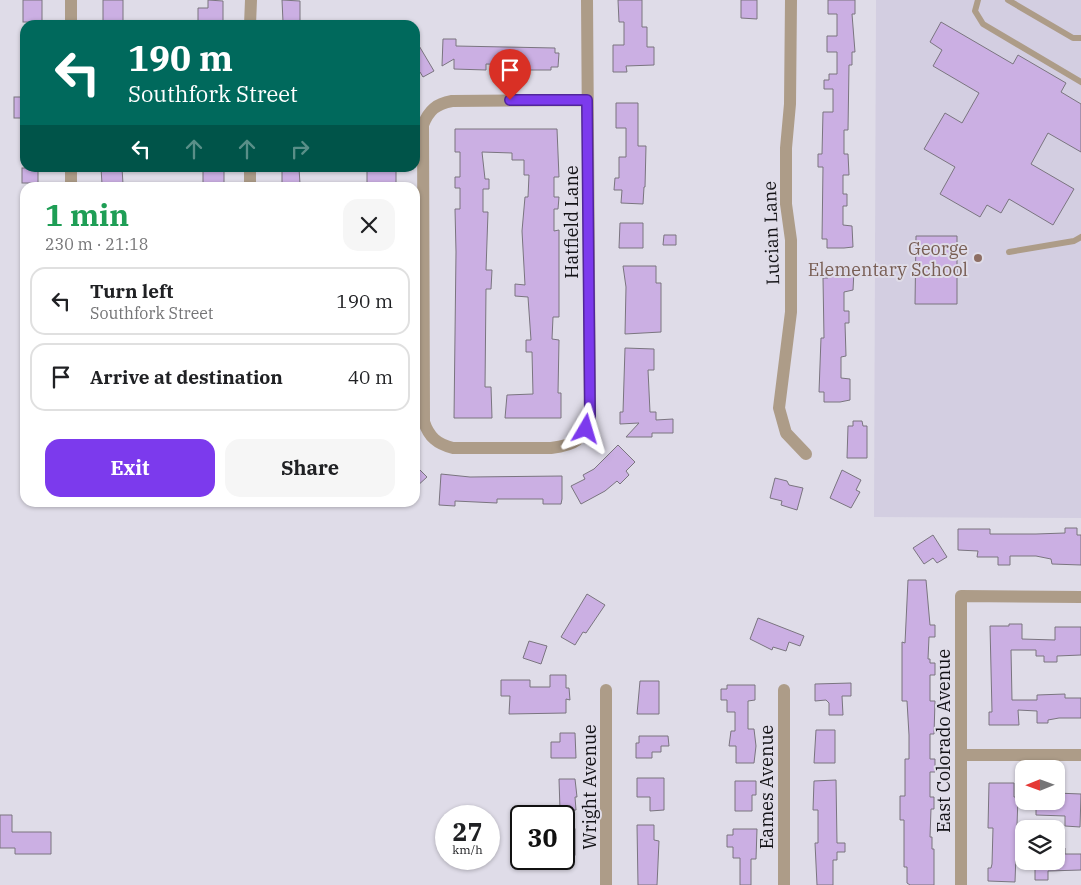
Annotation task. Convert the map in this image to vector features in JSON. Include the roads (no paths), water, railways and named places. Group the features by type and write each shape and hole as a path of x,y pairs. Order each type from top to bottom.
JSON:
{"street":[{"path":"71,0 71,20"},
{"path":"250,0 250,20"},
{"name":"Hatfield Lane","path":"587,0 590,416 586,429 578,440 566,446 551,448 453,448 433,440 424,422 424,125 433,108 442,103 452,101 587,100"},
{"name":"Lucian Lane","path":"791,0 790,104 786,148 786,204 792,240 791,312 779,408 786,433 806,454"},
{"name":"East Colorado Avenue","path":"960,885 962,596 1081,597"},
{"name":"Wright Avenue","path":"606,690 606,885"},
{"name":"Eames Avenue","path":"784,690 784,885"},
{"path":"961,755 1081,755"}],"lane":[{"path":"978,0 975,11 983,24 1081,82"},
{"path":"1008,0 1073,38 1081,38"},
{"path":"1009,252 1074,241 1081,237"}],"place":[{"name":"George Elementary School","path":"978,258"}]}
